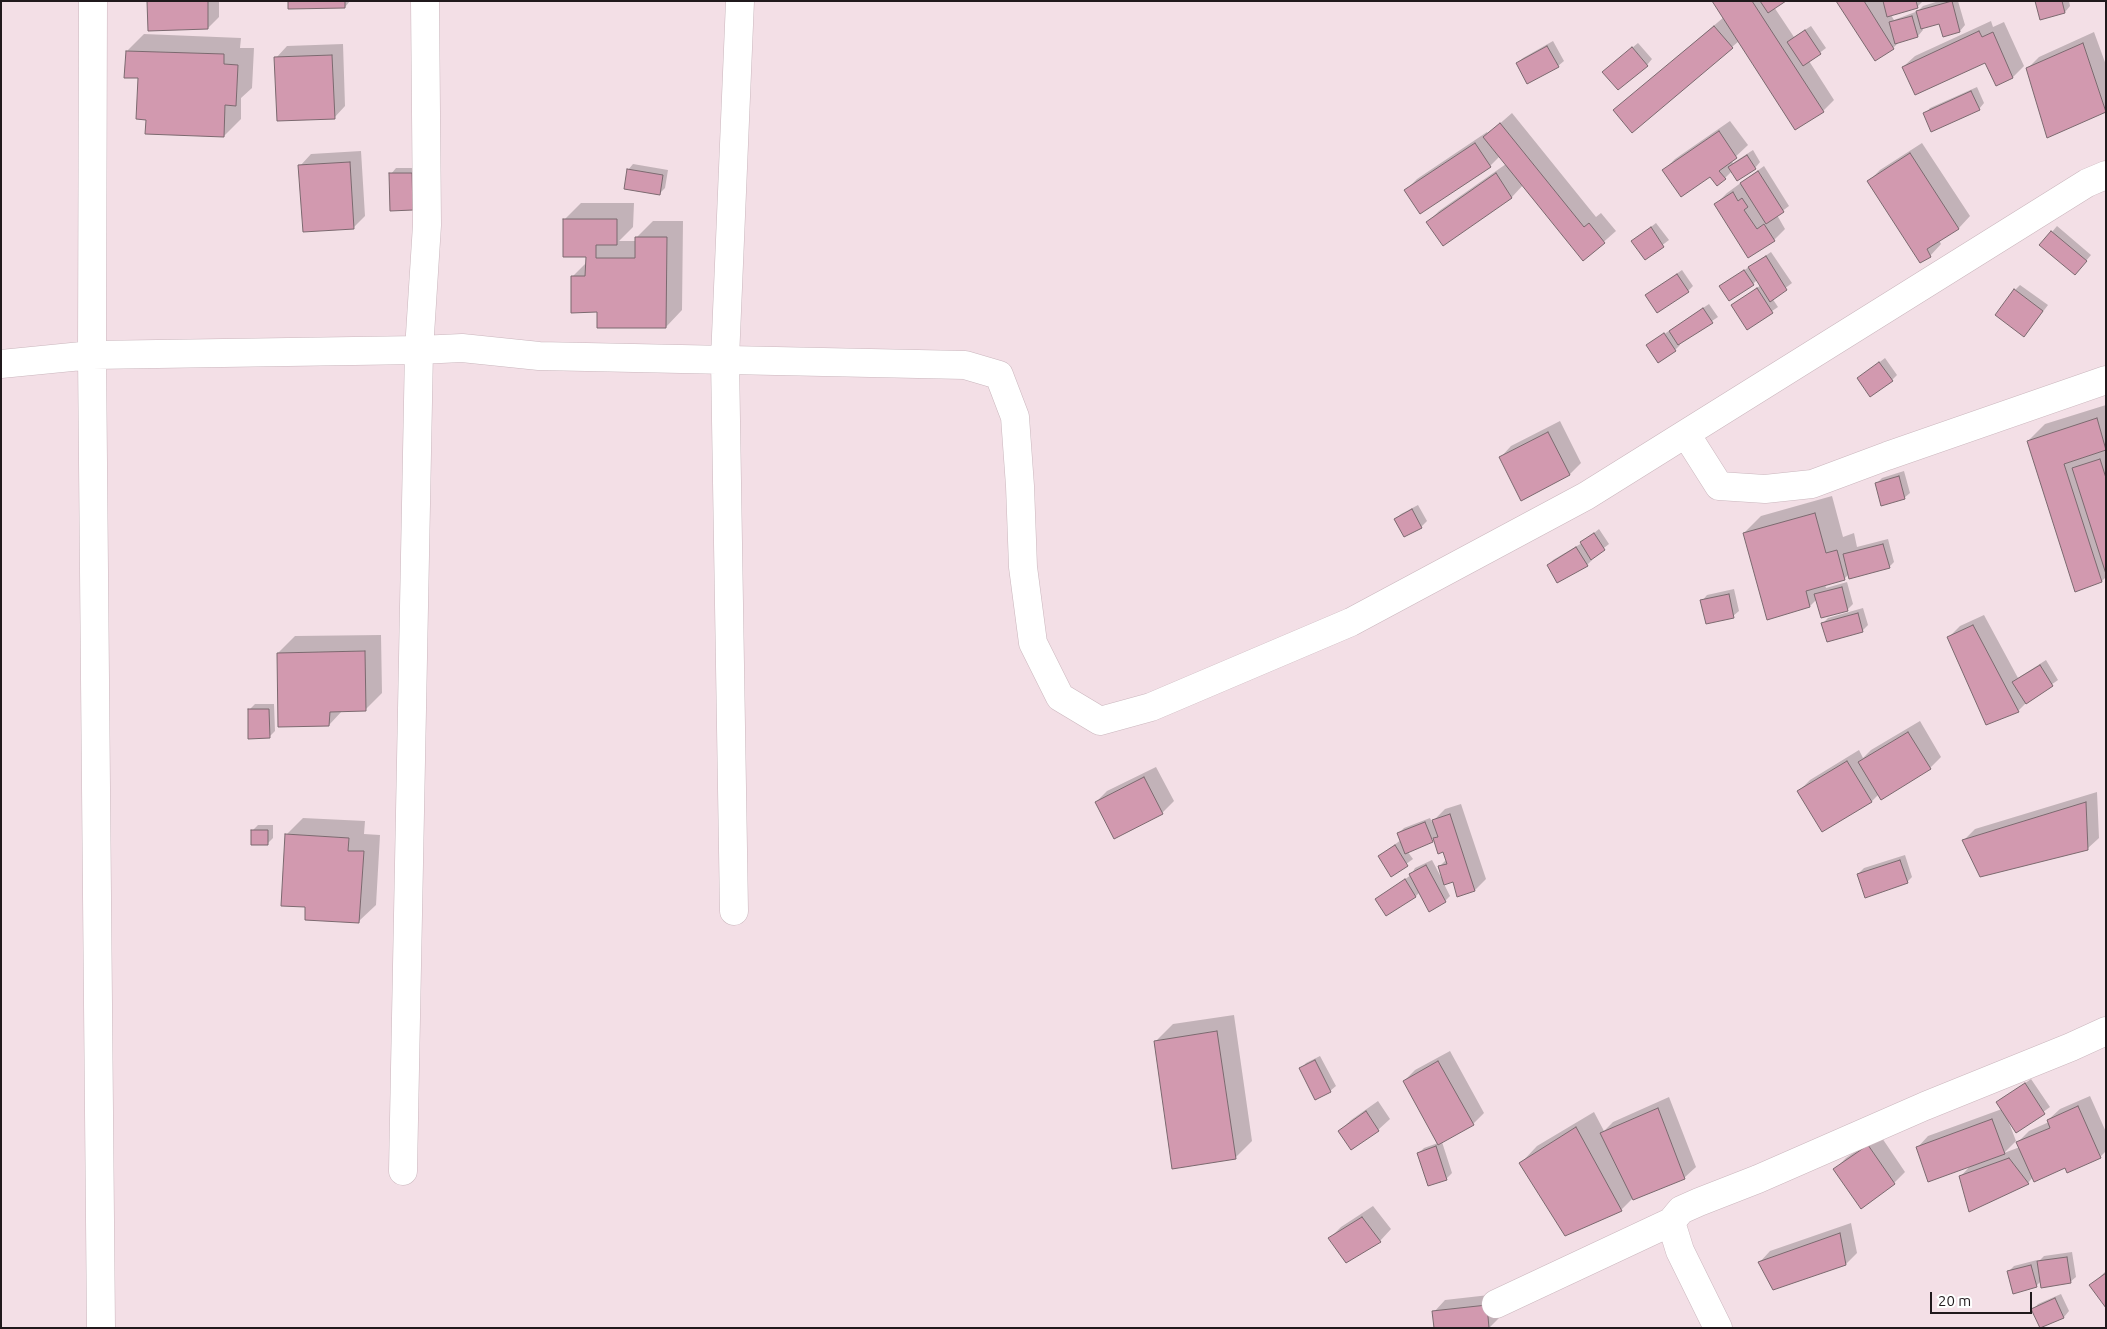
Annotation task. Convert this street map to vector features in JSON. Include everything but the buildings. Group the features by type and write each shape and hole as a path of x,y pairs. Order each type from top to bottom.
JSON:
{"street":[{"path":"93,1 92,355 102,1328"},
{"path":"404,1171 419,350 427,225 425,1"},
{"path":"734,911 725,359 740,1"},
{"path":"1,364 92,355 462,348 539,356 965,365 999,374 1014,417 1023,567 1033,643 1060,697 1100,721 1151,707 1350,622 1586,496 2087,183 2106,175"},
{"path":"1686,434 1719,486 1765,489 1812,484 2106,380"},
{"path":"1496,1304 1671,1222 1681,1210 2106,1031"},
{"path":"1671,1222 1680,1251 1718,1328"}]}
